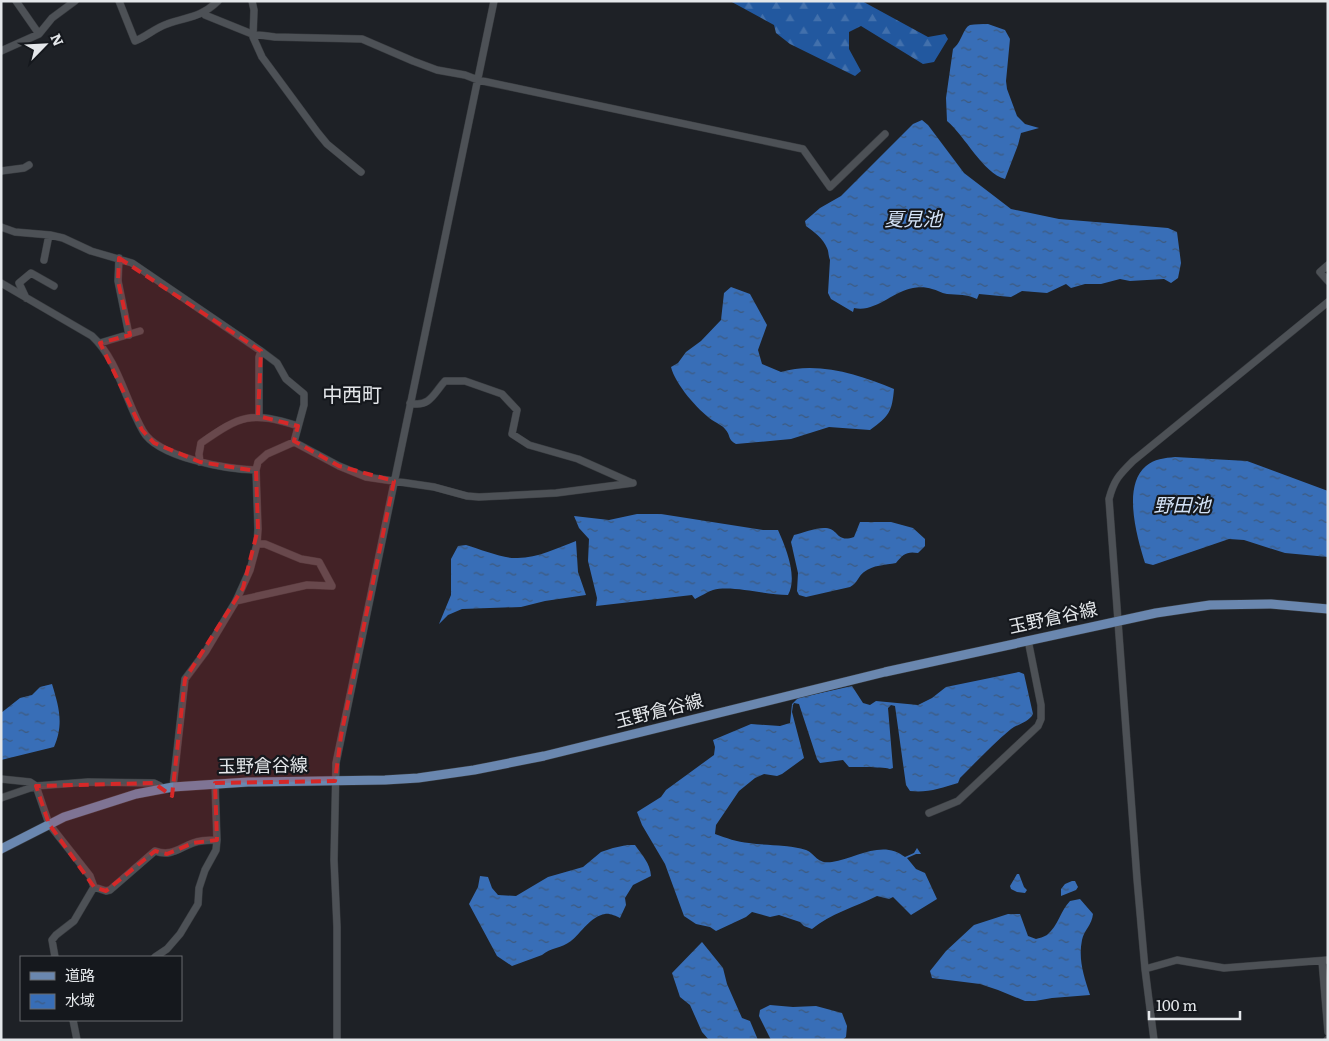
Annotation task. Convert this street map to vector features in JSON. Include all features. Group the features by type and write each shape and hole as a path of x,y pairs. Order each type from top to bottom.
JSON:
{"main road":[{"name":"玉野倉谷線","path":"1,849 64,817 106,802 161,789 215,784 418,778 515,763 867,676 1156,613 1210,605 1271,604 1328,609"}],"street":[{"path":"16,1 39,34"},
{"path":"1,51 39,34 52,18 75,1"},
{"path":"119,1 135,41 168,23 204,13 218,1"},
{"path":"252,1 254,10 252,37 262,57 327,144 361,172"},
{"path":"337,1040 337,917 334,860 336,763 494,1"},
{"path":"204,13 252,34 275,37 362,39 413,62 437,70 803,149 830,187 885,134"},
{"path":"1,171 24,168 29,165"},
{"path":"1,227 15,232 63,238 91,251 132,263 277,363 286,379 304,394 304,405 294,442"},
{"path":"44,260 50,235"},
{"path":"119,258 118,281 129,335"},
{"path":"1328,265 1320,272 1328,281"},
{"path":"26,298 20,283 31,273 54,286"},
{"path":"1,283 92,336 100,344 114,369 142,430 154,443 200,462 228,468 256,470"},
{"path":"1154,1040 1145,969 1137,878 1109,499 1116,479 1134,462 1328,302"},
{"path":"100,344 103,341 140,331"},
{"path":"258,417 259,357 261,352"},
{"path":"294,442 339,466 366,477 434,487 467,496 556,493 633,483 578,459 529,445 512,434 517,410 502,394 465,381 445,381 428,402 419,405 410,403"},
{"path":"200,462 201,443 242,419 258,417 280,420 298,426"},
{"path":"173,787 185,678 206,651 236,602 250,570 258,529 256,470 258,462 267,454 294,442"},
{"path":"236,602 307,585 332,586 320,562 301,559 265,544 256,544"},
{"path":"929,813 958,801 1038,726 1041,719 1041,705 1028,640"},
{"path":"1,779 30,782 36,786 49,824 90,876 94,887"},
{"path":"1,798 36,786 88,782 154,783 160,786 161,789"},
{"path":"156,956 167,949 180,934 198,904 199,888 205,870 216,850 215,784"},
{"path":"94,887 106,891 110,890 156,851 167,854 193,843 204,840 217,840"},
{"path":"55,956 52,940 74,921 94,887"},
{"path":"1145,969 1177,960 1224,968 1325,960 1328,1032"},
{"path":"73,1021 77,1040"}],"highlighted area":[{"path":"119,258 261,351 258,416 298,426 294,441 339,466 394,481 341,736 335,781 215,783 217,840 193,843 167,854 155,851 106,891 94,887 49,824 36,786 154,783 172,796 185,679 243,588 258,529 256,471 200,462 154,443 142,430 100,343 130,335 118,281"}],"green space":[{"path":"730,1 862,1 928,37 945,34 948,39 934,62 923,64 861,26 849,32 849,49 861,71 855,76 790,44 776,33 774,25"}],"water":[{"path":"988,24 1005,30 1010,39 1006,81 1017,116 1025,124 1039,128 1021,133 1005,179 989,170 947,121 946,98 953,49 970,25"},
{"name":"夏見池","path":"922,120 928,125 964,173 1011,209 1059,219 1168,228 1177,232 1181,263 1178,278 1171,283 1164,279 1130,281 1120,279 1071,288 1066,284 1047,293 1022,291 1011,297 979,294 977,299 966,295 945,294 934,289 922,287 898,293 877,305 862,309 854,308 853,312 831,299 828,293 830,260 828,249 821,238 806,226 805,221 820,208 841,196 913,124"},
{"path":"731,287 750,294 767,325 758,350 762,364 781,372 809,368 839,371 894,389 891,408 885,417 870,430 829,427 791,439 736,444 733,442 727,431 706,416 688,396 677,381 671,367 678,363 686,352 701,341 721,320 724,293"},
{"name":"野田池","path":"1175,457 1247,461 1328,491 1328,557 1285,553 1244,540 1229,539 1153,565 1145,563 1135,526 1133,499 1135,486 1139,475 1146,466 1160,459"},
{"path":"637,514 661,514 763,530 778,530 790,562 792,580 788,595 739,589 721,589 711,591 695,599 692,595 596,606 597,598 588,561 589,539 579,528 574,516 609,520"},
{"path":"860,522 891,522 913,528 925,539 925,546 918,553 911,552 906,554 896,563 871,568 862,574 855,584 850,587 806,597 799,595 797,591 798,573 791,542 794,535 814,529 826,528 844,538 854,537"},
{"path":"576,541 578,572 586,595 545,601 521,607 462,609 448,615 439,624 451,595 451,559 458,546 466,545 503,557 523,558"},
{"path":"1019,672 1024,674 1033,714 1031,717 1011,729 960,778 958,783 928,791 910,791 906,785 895,706 891,705 888,708 893,768 890,769 849,767 843,760 820,763 799,704 794,703 792,712 804,758 782,774 777,776 764,774 755,778 739,791 716,825 715,834 723,837 756,844 799,848 806,850 823,862 832,862 869,851 879,850 897,852 905,857 914,853 917,848 921,854 907,858 916,869 925,873 937,899 911,915 893,897 889,899 877,896 835,915 812,929 800,922 779,915 770,917 752,912 746,917 716,931 710,927 696,924 684,916 665,864 642,825 637,812 661,797 666,790 714,755 715,747 713,740 751,724 780,726 790,723 792,704 798,698 852,686 863,703 870,705 876,701 918,705 932,698 946,687"},
{"path":"52,684 57,700 60,723 54,747 1,760 1,713 20,698 32,695 40,687"},
{"path":"627,845 635,845 647,863 651,876 633,885 625,898 626,905 620,918 608,914 600,915 567,943 512,966 497,956 469,904 478,887 480,876 488,877 492,888 498,895 516,896 548,877 583,867 601,852"},
{"path":"1017,874 1019,874 1027,890 1025,893 1011,889 1010,886"},
{"path":"1075,881 1078,887 1076,890 1061,896 1061,889 1065,884"},
{"path":"1080,899 1093,914 1083,936 1081,947 1082,968 1090,995 1025,1001 980,984 932,978 930,971 946,951 974,925 1008,914 1020,914 1028,936 1036,939 1046,936 1051,931 1070,901"},
{"path":"702,942 723,968 727,984 742,1018 750,1021 758,1040 709,1040 702,1032 690,1005 680,997 672,973"},
{"path":"770,1005 816,1006 842,1013 847,1026 846,1037 842,1040 771,1040 759,1016 760,1010"}],"district":[{"name":"中西町","path":"352,395"}]}
